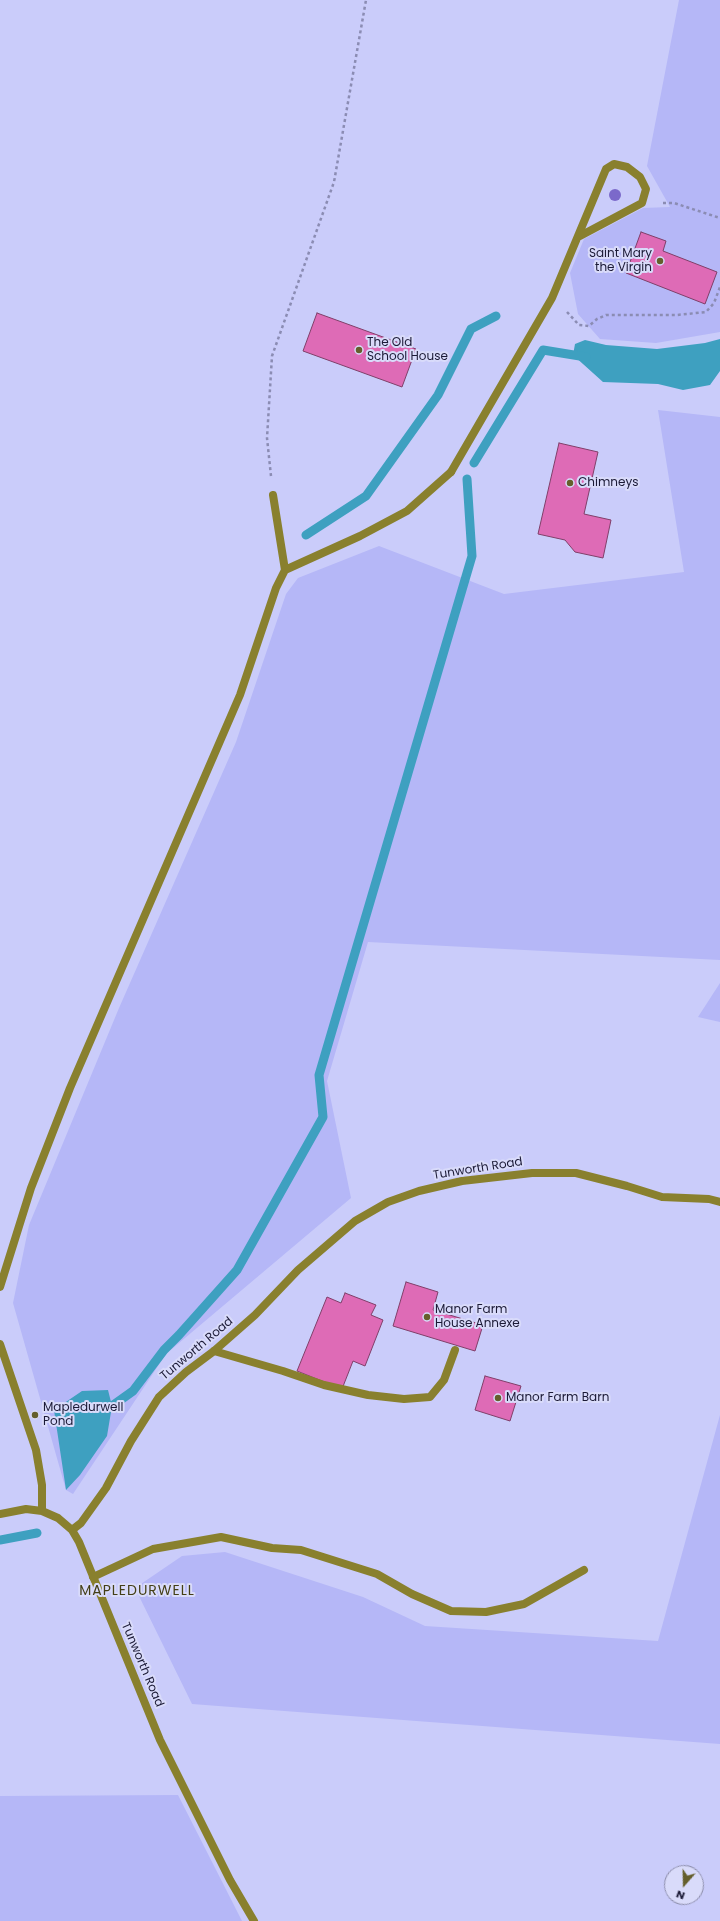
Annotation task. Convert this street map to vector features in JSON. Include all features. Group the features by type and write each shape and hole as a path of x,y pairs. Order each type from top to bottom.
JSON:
{"street":[{"path":"285,570 360,536 407,511 451,472 552,298 580,236 606,169 614,164 626,167 640,177 646,189 642,203 580,236"},
{"path":"0,1287 31,1188 70,1088 240,695 276,588 285,570 273,495"},
{"name":"Tunworth Road","path":"254,1921 230,1880 160,1740 93,1577 72,1530 81,1523 106,1488 131,1441 159,1397 186,1372 214,1351 255,1315 298,1270 355,1221 388,1202 419,1191 462,1181 532,1173 576,1174 628,1186 662,1197 709,1199 720,1202"},
{"path":"0,1344 36,1450 42,1485 42,1511"},
{"path":"214,1351 283,1370 324,1385 368,1395 404,1399 430,1397 444,1380 455,1350"},
{"path":"0,1514 26,1509 42,1511 58,1518 72,1530"},
{"path":"93,1577 153,1549 221,1537 272,1548 301,1550 377,1574 412,1594 451,1611 486,1612 524,1604 584,1570"}],"path":[{"path":"273,495 267,438 272,356 334,182 366,0"},
{"path":"642,203 674,203 720,218"},
{"path":"552,298 579,325 589,326 606,315 677,315 706,312 714,303 720,288"}],"shaded area":[{"path":"679,0 720,0 720,332 656,343 600,339 578,314 570,273 584,239 643,208 670,207 647,166"},
{"path":"720,339 720,371 710,385 683,390 658,384 603,382 573,355 575,344 585,340 606,345 657,349 705,343"},
{"path":"658,410 720,417 720,960 368,942 327,1081 351,1198 166,1354 73,1494 66,1490 13,1303 29,1225 119,1008 236,742 286,594 298,578 379,546 504,594 684,572"},
{"path":"720,983 720,1022 698,1017"},
{"path":"108,1390 112,1406 107,1436 80,1475 66,1490 54,1410 82,1391"},
{"path":"720,1415 720,1744 192,1704 135,1588 182,1556 225,1552 363,1597 425,1626 658,1641"},
{"path":"178,1795 242,1921 0,1921 0,1796"}],"building":[{"name":"Saint Mary the Virgin","path":"641,232 666,241 663,251 717,272 705,304 626,273"},
{"name":"The Old School House","path":"317,313 416,349 402,387 303,351"},
{"name":"Chimneys","path":"559,443 598,452 584,514 611,520 603,558 575,552 565,540 538,534"},
{"name":"Manor Farm House Annexe","path":"406,1282 438,1292 433,1310 483,1325 475,1351 393,1326"},
{"path":"345,1293 376,1305 371,1315 383,1320 365,1366 353,1361 342,1389 297,1371 327,1297 341,1303"},
{"name":"Manor Farm Barn","path":"485,1376 521,1386 510,1421 475,1410"}],"waterway":[{"path":"306,535 366,496 438,395 471,329 496,316"},
{"path":"474,463 543,350 586,357"},
{"path":"112,1406 133,1391 164,1350 237,1270 323,1117 319,1075 472,556 467,479"},
{"path":"0,1540 37,1533"}],"place":[{"name":"Saint Mary the Virgin","path":"660,261"},
{"name":"The Old School House","path":"359,350"},
{"name":"Chimneys","path":"570,483"},
{"name":"Manor Farm House Annexe","path":"427,1317"},
{"name":"Manor Farm Barn","path":"498,1398"},
{"name":"Mapledurwell Pond","path":"35,1415"}],"district":[{"name":"MAPLEDURWELL","path":"137,1591"}]}
